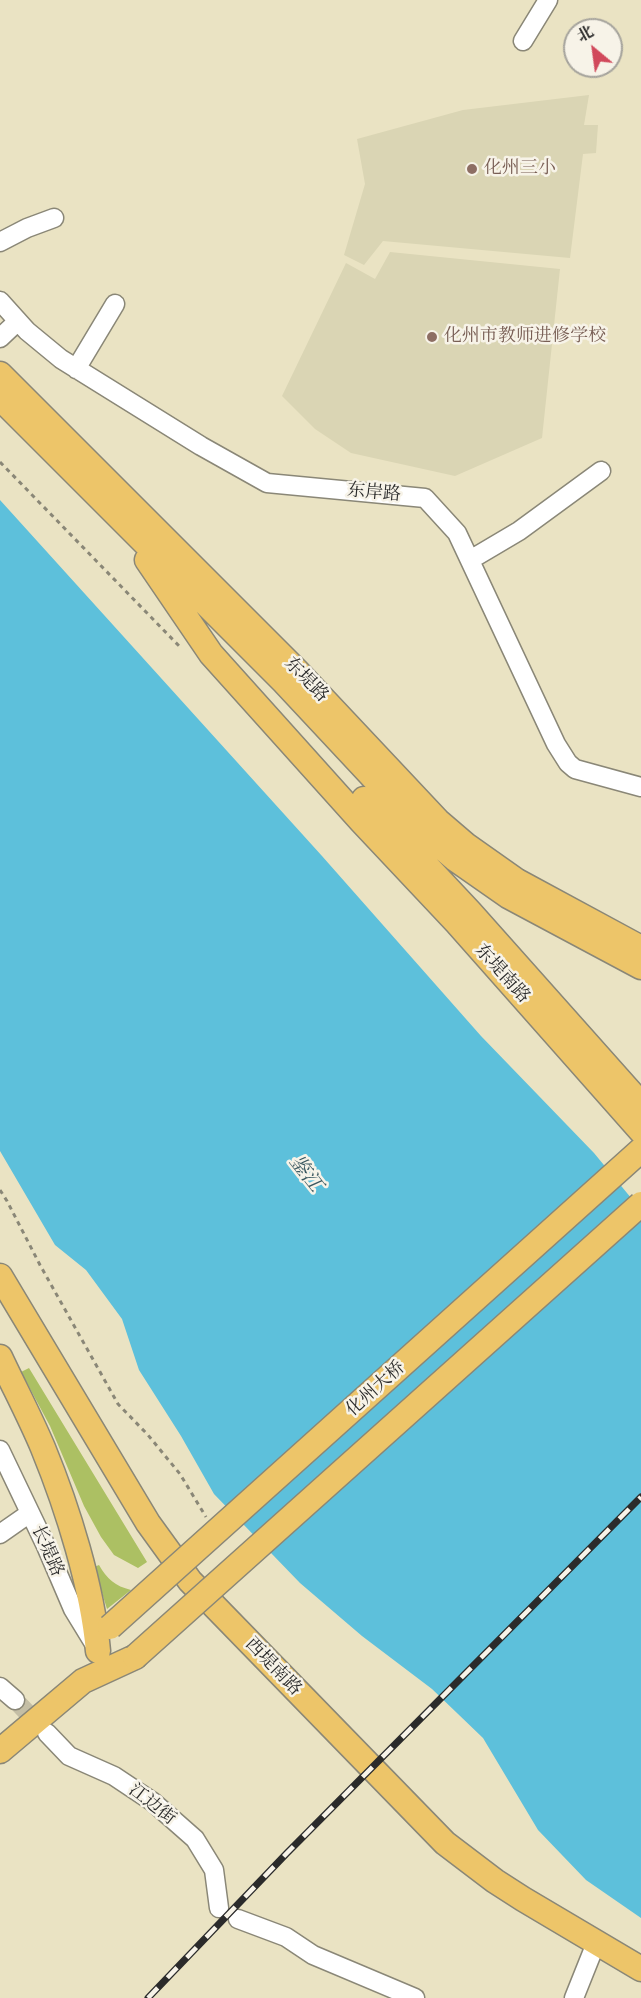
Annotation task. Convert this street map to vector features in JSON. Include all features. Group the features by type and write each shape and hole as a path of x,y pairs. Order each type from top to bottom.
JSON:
{"main road":[{"name":"东堤路","path":"0,374 296,670 426,834 455,859 508,896 641,968"},
{"name":"东堤路","path":"0,398 284,682 438,821 466,845 517,881 641,948"},
{"path":"113,511 211,654 362,810"},
{"path":"362,810 372,763"},
{"name":"东堤南路","path":"362,810 465,907 641,1104"},
{"name":"东堤南路","path":"362,810 457,923 641,1131"},
{"path":"465,907 478,892 490,883"},
{"name":"化州大桥","path":"98,1651 110,1627 641,1150"},
{"path":"0,1751 83,1681 135,1657 641,1204"},
{"name":"西堤南路","path":"0,1276 148,1523 190,1581 445,1843 495,1881 641,1969"},
{"path":"0,1357 43,1447 64,1503 95,1615 98,1651 83,1681"}],"street":[{"path":"523,41 548,0"},
{"path":"0,242 27,228 54,218"},
{"name":"东岸路","path":"0,301 43,346 76,369 191,440 267,483 425,498 457,533 556,744 568,763 575,769 641,787"},
{"path":"76,369 115,304"},
{"path":"0,338 18,321"},
{"path":"470,560 519,531 602,471"},
{"name":"长堤路","path":"0,1450 73,1609 98,1651"},
{"path":"0,1534 30,1513"},
{"path":"0,1687 15,1700"},
{"name":"江边街","path":"47,1733 69,1756 114,1776 153,1802 195,1839 214,1870 219,1908"},
{"path":"238,1919 286,1937 313,1955 415,1998"},
{"path":"574,1998 596,1943"}],"path":[{"path":"0,1190 118,1404 148,1435 180,1474 206,1518"}],"shaded area":[{"name":"化州三小","path":"589,95 584,125 598,125 596,153 583,154 570,258 383,241 364,265 344,255 365,184 357,139 463,110"},
{"name":"化州市教师进修学校","path":"390,252 560,269 542,438 455,476 351,453 315,429 282,396 346,263 375,279"}],"green space":[{"path":"29,1368 147,1562 138,1568 114,1555 84,1506 50,1426 21,1372"},
{"path":"99,1565 112,1581 131,1590 107,1609 94,1567"}],"water":[{"name":"鉴江","path":"0,500 322,856 481,1036 594,1153 641,1210 641,1918 586,1880 538,1830 483,1738 432,1689 362,1636 300,1583 214,1494 139,1370 122,1319 86,1270 55,1245 0,1151"}],"tunnel":[{"path":"15,1700 43,1729"}],"railway":[{"path":"148,1998 287,1853 641,1497"}],"place":[{"name":"化州三小","path":"472,169"},
{"name":"化州市教师进修学校","path":"432,337"}]}
